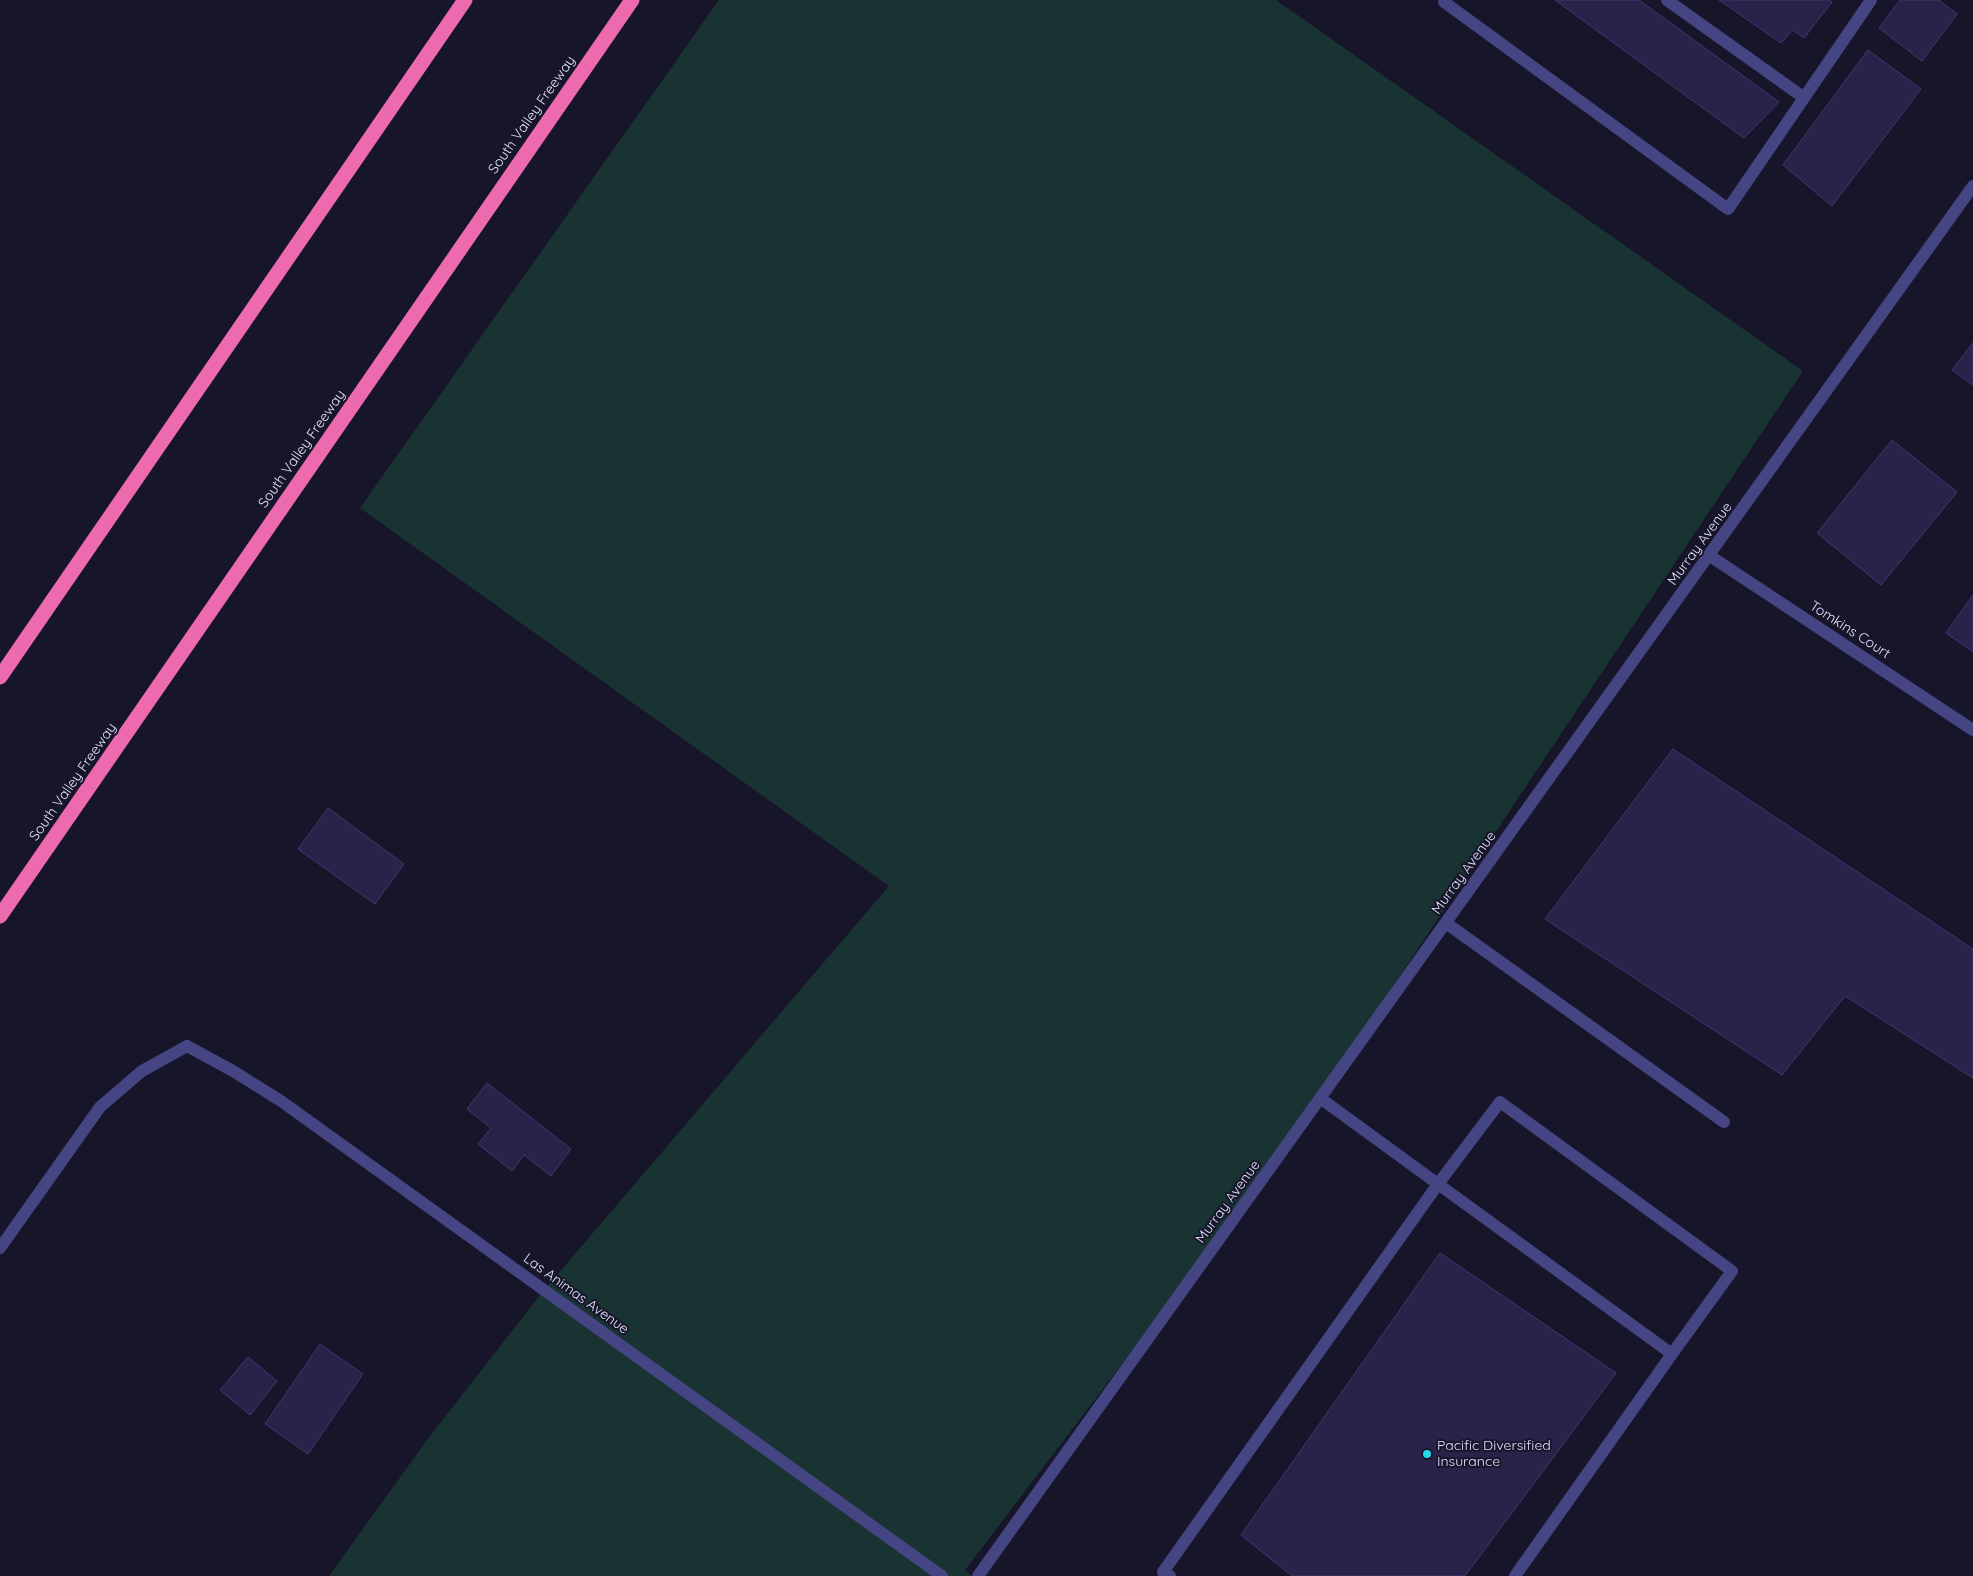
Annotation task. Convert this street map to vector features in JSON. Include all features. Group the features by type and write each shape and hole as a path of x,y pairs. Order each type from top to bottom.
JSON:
{"highway":[{"path":"0,677 464,0"},
{"name":"South Valley Freeway","path":"0,916 632,0"}],"street":[{"path":"1446,0 1444,2 1728,209 1867,1"},
{"path":"1668,0 1803,97"},
{"name":"Murray Avenue","path":"978,1576 1710,556 1973,186"},
{"name":"Tomkins Court","path":"1710,556 1973,730"},
{"path":"1446,923 1724,1122"},
{"name":"Las Animas Avenue","path":"0,1248 100,1107 142,1071 187,1046 233,1070 281,1101 942,1576"},
{"path":"1320,1098 1672,1354"},
{"path":"1170,1576 1163,1572 1438,1184 1500,1102 1732,1271 1515,1576"}],"green space":[{"path":"719,0 1276,0 1803,371 1303,1121 1205,1255 965,1570 972,1576 329,1576 427,1440 540,1295 889,886 360,508"}],"building":[{"path":"1555,0 1639,0 1779,102 1744,138"},
{"path":"1719,0 1829,0 1832,2 1804,38 1793,30 1781,43"},
{"path":"1900,0 1939,0 1957,14 1922,61 1879,28"},
{"path":"1868,50 1921,89 1832,206 1783,165"},
{"path":"1973,343 1973,385 1952,370"},
{"path":"1892,440 1957,492 1881,585 1817,533"},
{"path":"1973,595 1973,652 1946,633"},
{"path":"1673,749 1973,949 1973,1078 1845,996 1782,1075 1545,919"},
{"path":"328,808 404,864 375,904 298,849"},
{"path":"487,1083 571,1149 551,1176 524,1155 512,1171 478,1144 491,1128 467,1109"},
{"name":"Pacific Diversified Insurance","path":"1440,1253 1616,1373 1465,1576 1292,1576 1241,1535"},
{"path":"320,1344 363,1374 308,1454 265,1424"},
{"path":"248,1357 277,1381 250,1415 220,1390"}],"place":[{"name":"Pacific Diversified Insurance","path":"1427,1454"}]}
